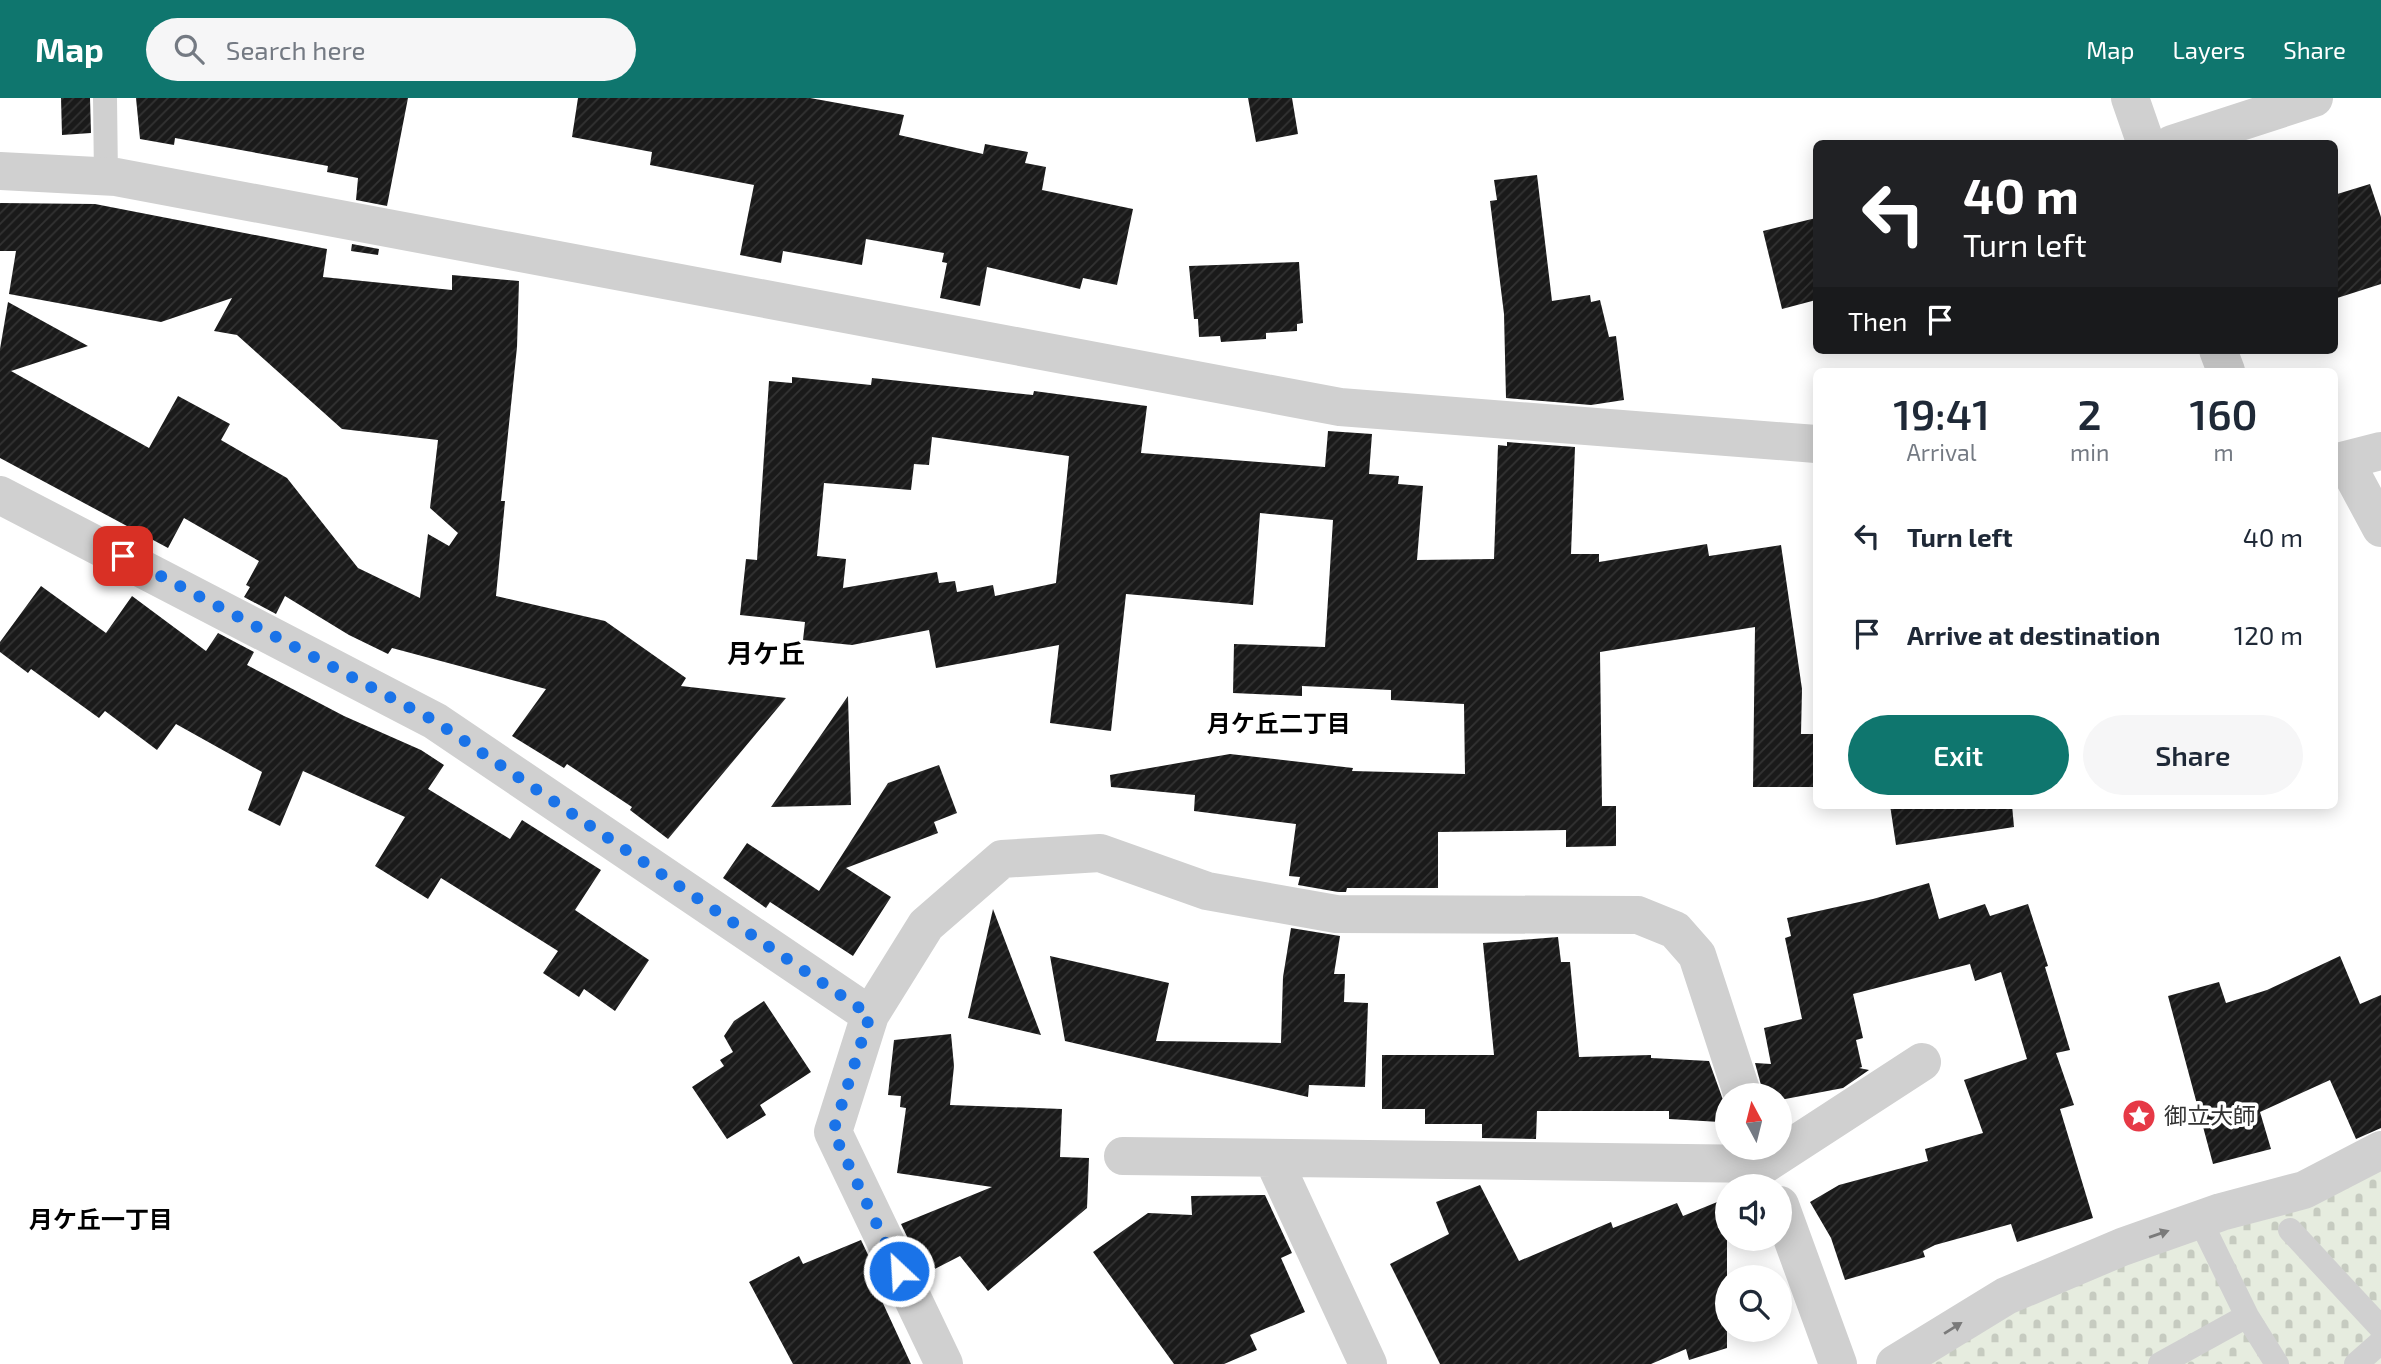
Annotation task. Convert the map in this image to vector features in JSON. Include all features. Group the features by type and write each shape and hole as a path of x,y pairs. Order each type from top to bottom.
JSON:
{"street":[{"path":"2130,98 2145,140"},
{"path":"2184,140 2314,98"},
{"path":"0,171 106,177 1340,407 1813,444"},
{"path":"2381,451 2340,463 2381,528"},
{"path":"0,495 435,721 870,1015"},
{"path":"943,1364 833,1132 870,1015 926,925 1002,859 1100,853 1208,891 1336,914 1638,915 1675,930 1698,956 1738,1083"},
{"path":"1123,1156 1766,1166 1922,1062"},
{"path":"1895,1364 2006,1296 2122,1247 2200,1220 2304,1190 2381,1150"},
{"path":"1273,1160 1368,1364"},
{"path":"1792,1238 1838,1364"}],"lane":[{"path":"104,98 106,177"},
{"path":"2200,1220 2247,1316 2277,1364"},
{"path":"2290,1230 2381,1328"},
{"path":"2160,1364 2247,1316"},
{"path":"2356,1364 2381,1342"}],"green space":[{"path":"2381,1165 2381,1364 1905,1364 2108,1261"}],"building":[{"path":"61,98 90,98 91,133 62,135"},
{"path":"136,98 408,98 387,206 356,200 358,178 327,172 328,166 175,138 174,145 140,139"},
{"path":"578,98 810,98 904,115 899,135 983,154 985,144 1028,152 1025,163 1046,167 1042,190 1133,209 1117,285 1083,278 1080,289 987,267 980,306 940,298 947,263 942,262 944,253 866,239 862,265 783,251 781,263 740,255 754,185 650,165 652,152 572,137"},
{"path":"1248,98 1292,98 1298,134 1256,142"},
{"path":"1537,175 1552,301 1590,295 1591,302 1600,300 1609,337 1616,336 1624,400 1591,405 1506,398 1504,314 1490,201 1497,200 1494,180"},
{"path":"2370,184 2381,217 2381,284 2338,298 2338,194"},
{"path":"0,203 95,204 327,249 323,277 452,290 452,275 519,281 517,347 501,501 505,501 496,596 605,621 686,678 681,686 786,698 668,839 630,810 632,807 567,764 564,768 512,736 546,689 392,648 388,654 349,635 285,596 276,614 244,597 250,587 246,585 259,561 184,518 168,548 0,458 0,349 8,302 88,346 11,371 149,448 178,396 230,424 221,440 287,478 358,568 420,598 428,534 449,546 458,533 430,508 438,440 342,429 237,335 214,331 232,298 161,322 9,294 16,251 0,251"},
{"path":"1813,219 1813,301 1782,309 1763,231"},
{"path":"352,244 379,249 378,255 351,251"},
{"path":"1299,262 1303,323 1297,324 1297,331 1266,333 1266,339 1221,342 1220,336 1199,337 1198,319 1194,319 1189,266"},
{"path":"792,377 871,385 872,378 1033,395 1034,391 1147,406 1141,453 1325,467 1328,431 1372,434 1369,474 1399,476 1398,484 1423,486 1417,560 1494,559 1498,445 1507,446 1507,442 1575,447 1571,554 1599,554 1599,562 1707,544 1709,556 1781,545 1802,689 1801,734 1813,734 1813,787 1753,787 1755,627 1600,652 1602,806 1616,806 1616,846 1566,847 1566,830 1438,832 1438,888 1347,888 1346,892 1338,892 1298,885 1300,877 1289,876 1296,824 1194,811 1195,795 1111,787 1110,775 1230,754 1353,768 1352,771 1465,774 1464,704 1391,700 1391,690 1302,686 1302,696 1233,693 1234,644 1325,647 1333,520 1260,513 1253,605 1126,594 1111,731 1050,723 1059,645 936,668 929,630 852,645 803,640 805,622 740,615 746,559 757,560 769,381 792,383","holes":["932,437 1069,456 1056,583 995,596 993,585 957,592 955,581 939,583 937,572 843,588 846,559 817,556 824,483 911,490 914,464 929,465"]},
{"path":"41,586 106,633 132,596 206,651 218,633 254,652 247,665 344,716 421,750 444,765 428,789 510,839 522,820 601,870 575,910 649,960 615,1011 584,989 579,997 543,973 558,951 441,878 428,899 375,866 405,817 303,771 280,826 248,810 262,772 176,724 157,750 105,711 99,718 31,669 28,673 0,652 0,642"},
{"path":"848,696 851,805 771,807"},
{"path":"939,765 957,813 934,822 938,833 846,868 891,897 853,956 770,902 766,908 723,878 747,843 819,891 888,783"},
{"path":"1891,809 2012,809 2014,827 1896,845"},
{"path":"1929,883 1939,919 1985,904 1990,916 2028,904 2070,1050 2056,1053 2074,1105 2060,1109 2093,1218 2017,1242 2011,1224 1935,1245 1923,1251 1925,1257 1845,1280 1831,1238 1810,1202 1839,1185 1928,1161 1925,1149 1983,1133 1964,1080 2027,1059 2001,972 1975,981 1970,964 1853,994 1863,1038 1856,1040 1862,1067 1859,1068 1869,1070 1843,1088 1792,1098 1792,1083 1760,1083 1755,1063 1771,1064 1764,1028 1802,1019 1785,938 1791,936 1787,918 1873,899"},
{"path":"993,909 1041,1035 968,1018"},
{"path":"1291,928 1340,936 1334,974 1345,974 1344,1002 1368,1003 1365,1087 1309,1085 1308,1097 1065,1041 1050,956 1169,983 1156,1041 1281,1043 1283,977"},
{"path":"1558,937 1561,962 1570,962 1579,1057 1651,1055 1651,1058 1709,1061 1717,1083 1715,1122 1669,1119 1669,1111 1537,1111 1536,1139 1482,1138 1482,1124 1425,1124 1425,1109 1382,1109 1382,1055 1494,1055 1483,943"},
{"path":"2340,956 2360,1004 2381,995 2381,1128 2356,1139 2330,1080 2260,1112 2271,1149 2213,1164 2168,996 2219,982 2226,1003 2267,990"},
{"path":"764,1001 811,1072 760,1105 766,1115 727,1139 692,1087 724,1066 720,1060 733,1052 724,1036 734,1021"},
{"path":"951,1034 954,1066 950,1105 1062,1109 1060,1157 1089,1158 1087,1208 988,1291 960,1256 925,1274 901,1224 992,1187 897,1173 906,1108 900,1107 901,1096 888,1095 894,1040"},
{"path":"1480,1185 1519,1261 1611,1222 1613,1228 1677,1203 1683,1216 1715,1203 1715,1251 1727,1251 1727,1265 1715,1265 1715,1342 1727,1342 1727,1348 1689,1360 1686,1349 1651,1364 1440,1364 1390,1264 1449,1234 1436,1202"},
{"path":"1265,1195 1292,1253 1281,1258 1305,1312 1250,1335 1257,1350 1224,1364 1174,1364 1093,1252 1148,1213 1192,1215 1191,1196"},
{"path":"861,1240 888,1297 881,1299 911,1364 793,1364 749,1282 799,1256 803,1264"}],"place":[{"name":"御立大師","path":"2139,1116"}],"district":[{"name":"月ケ丘","path":"766,654"},
{"name":"月ケ丘二丁目","path":"1279,724"},
{"name":"月ケ丘一丁目","path":"101,1220"}],"route":[{"path":"123,556 435,721 870,1015 833,1132 899,1271"}]}
